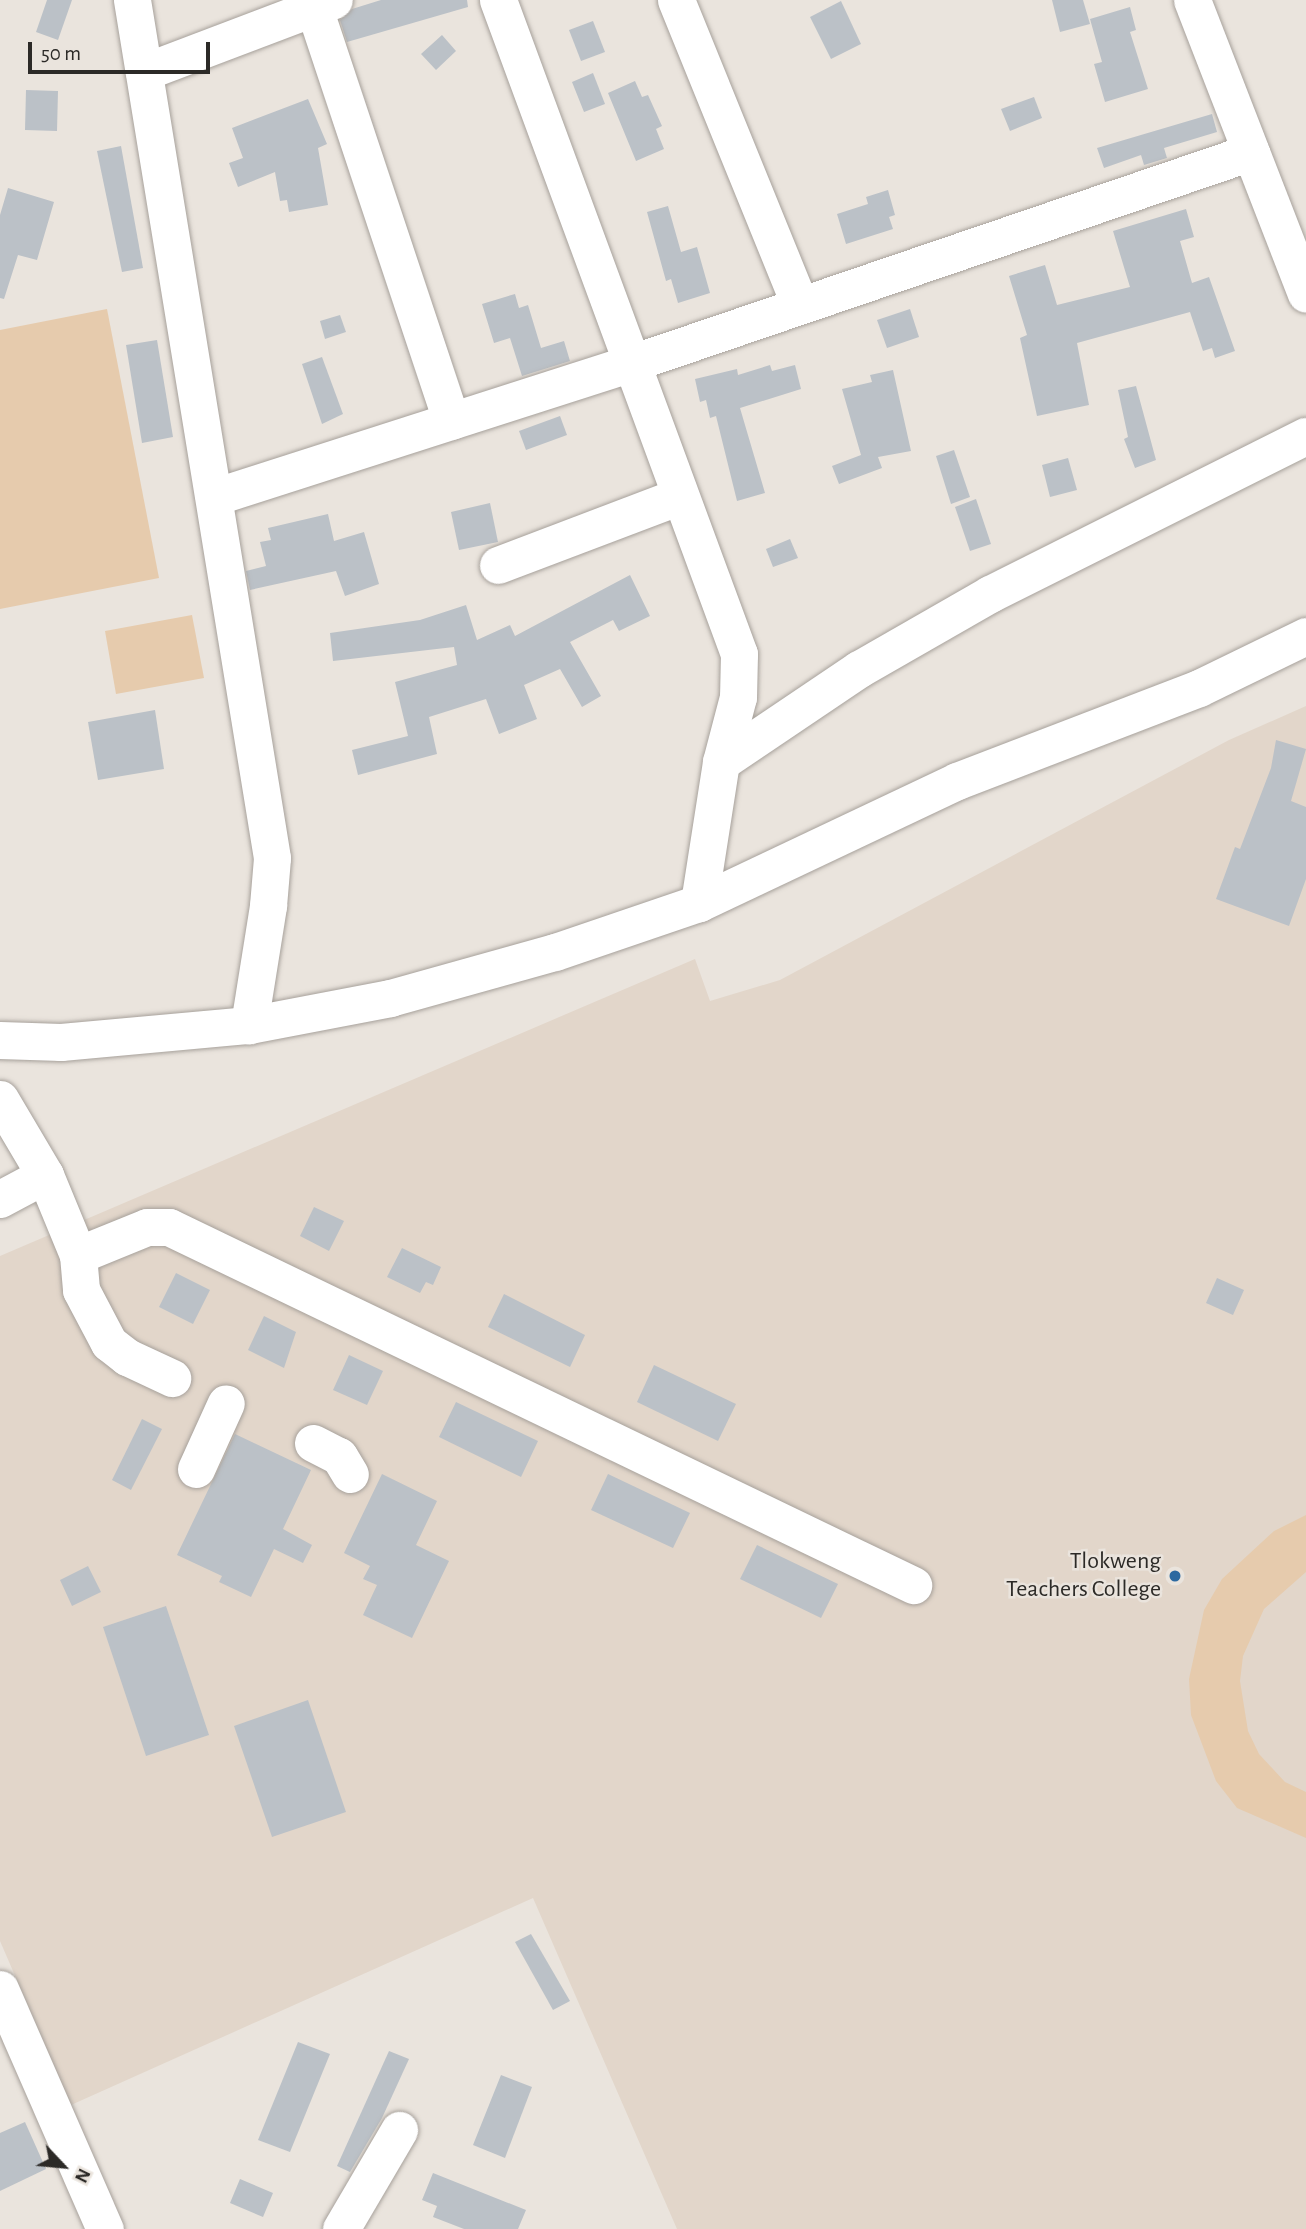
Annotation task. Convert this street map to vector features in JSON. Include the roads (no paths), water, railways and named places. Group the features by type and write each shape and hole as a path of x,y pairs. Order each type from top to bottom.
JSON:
{"street":[{"path":"132,0 272,858 268,906 249,1025"},
{"path":"498,0 677,497 739,654 738,697 721,762 699,903"},
{"path":"676,0 800,305"},
{"path":"1192,0 1306,294"},
{"path":"144,72 324,4 451,421"},
{"path":"214,497 629,363 1251,152"},
{"path":"721,762 859,669 990,594 1306,436"},
{"path":"498,565 677,497"},
{"path":"0,1040 61,1042 249,1025 390,998 555,952 699,903 957,781 1199,688 1306,636"},
{"path":"0,1098 45,1175 78,1255 81,1290 109,1343 127,1357 172,1378"},
{"path":"0,1199 45,1175"},
{"path":"78,1255 148,1227 169,1227 913,1585"},
{"path":"196,1469 226,1403"},
{"path":"313,1443 339,1455 350,1474"},
{"path":"0,1989 105,2229"},
{"path":"341,2229 399,2130"}],"place":[{"name":"Tlokweng Teachers College","path":"1175,1576"}]}
